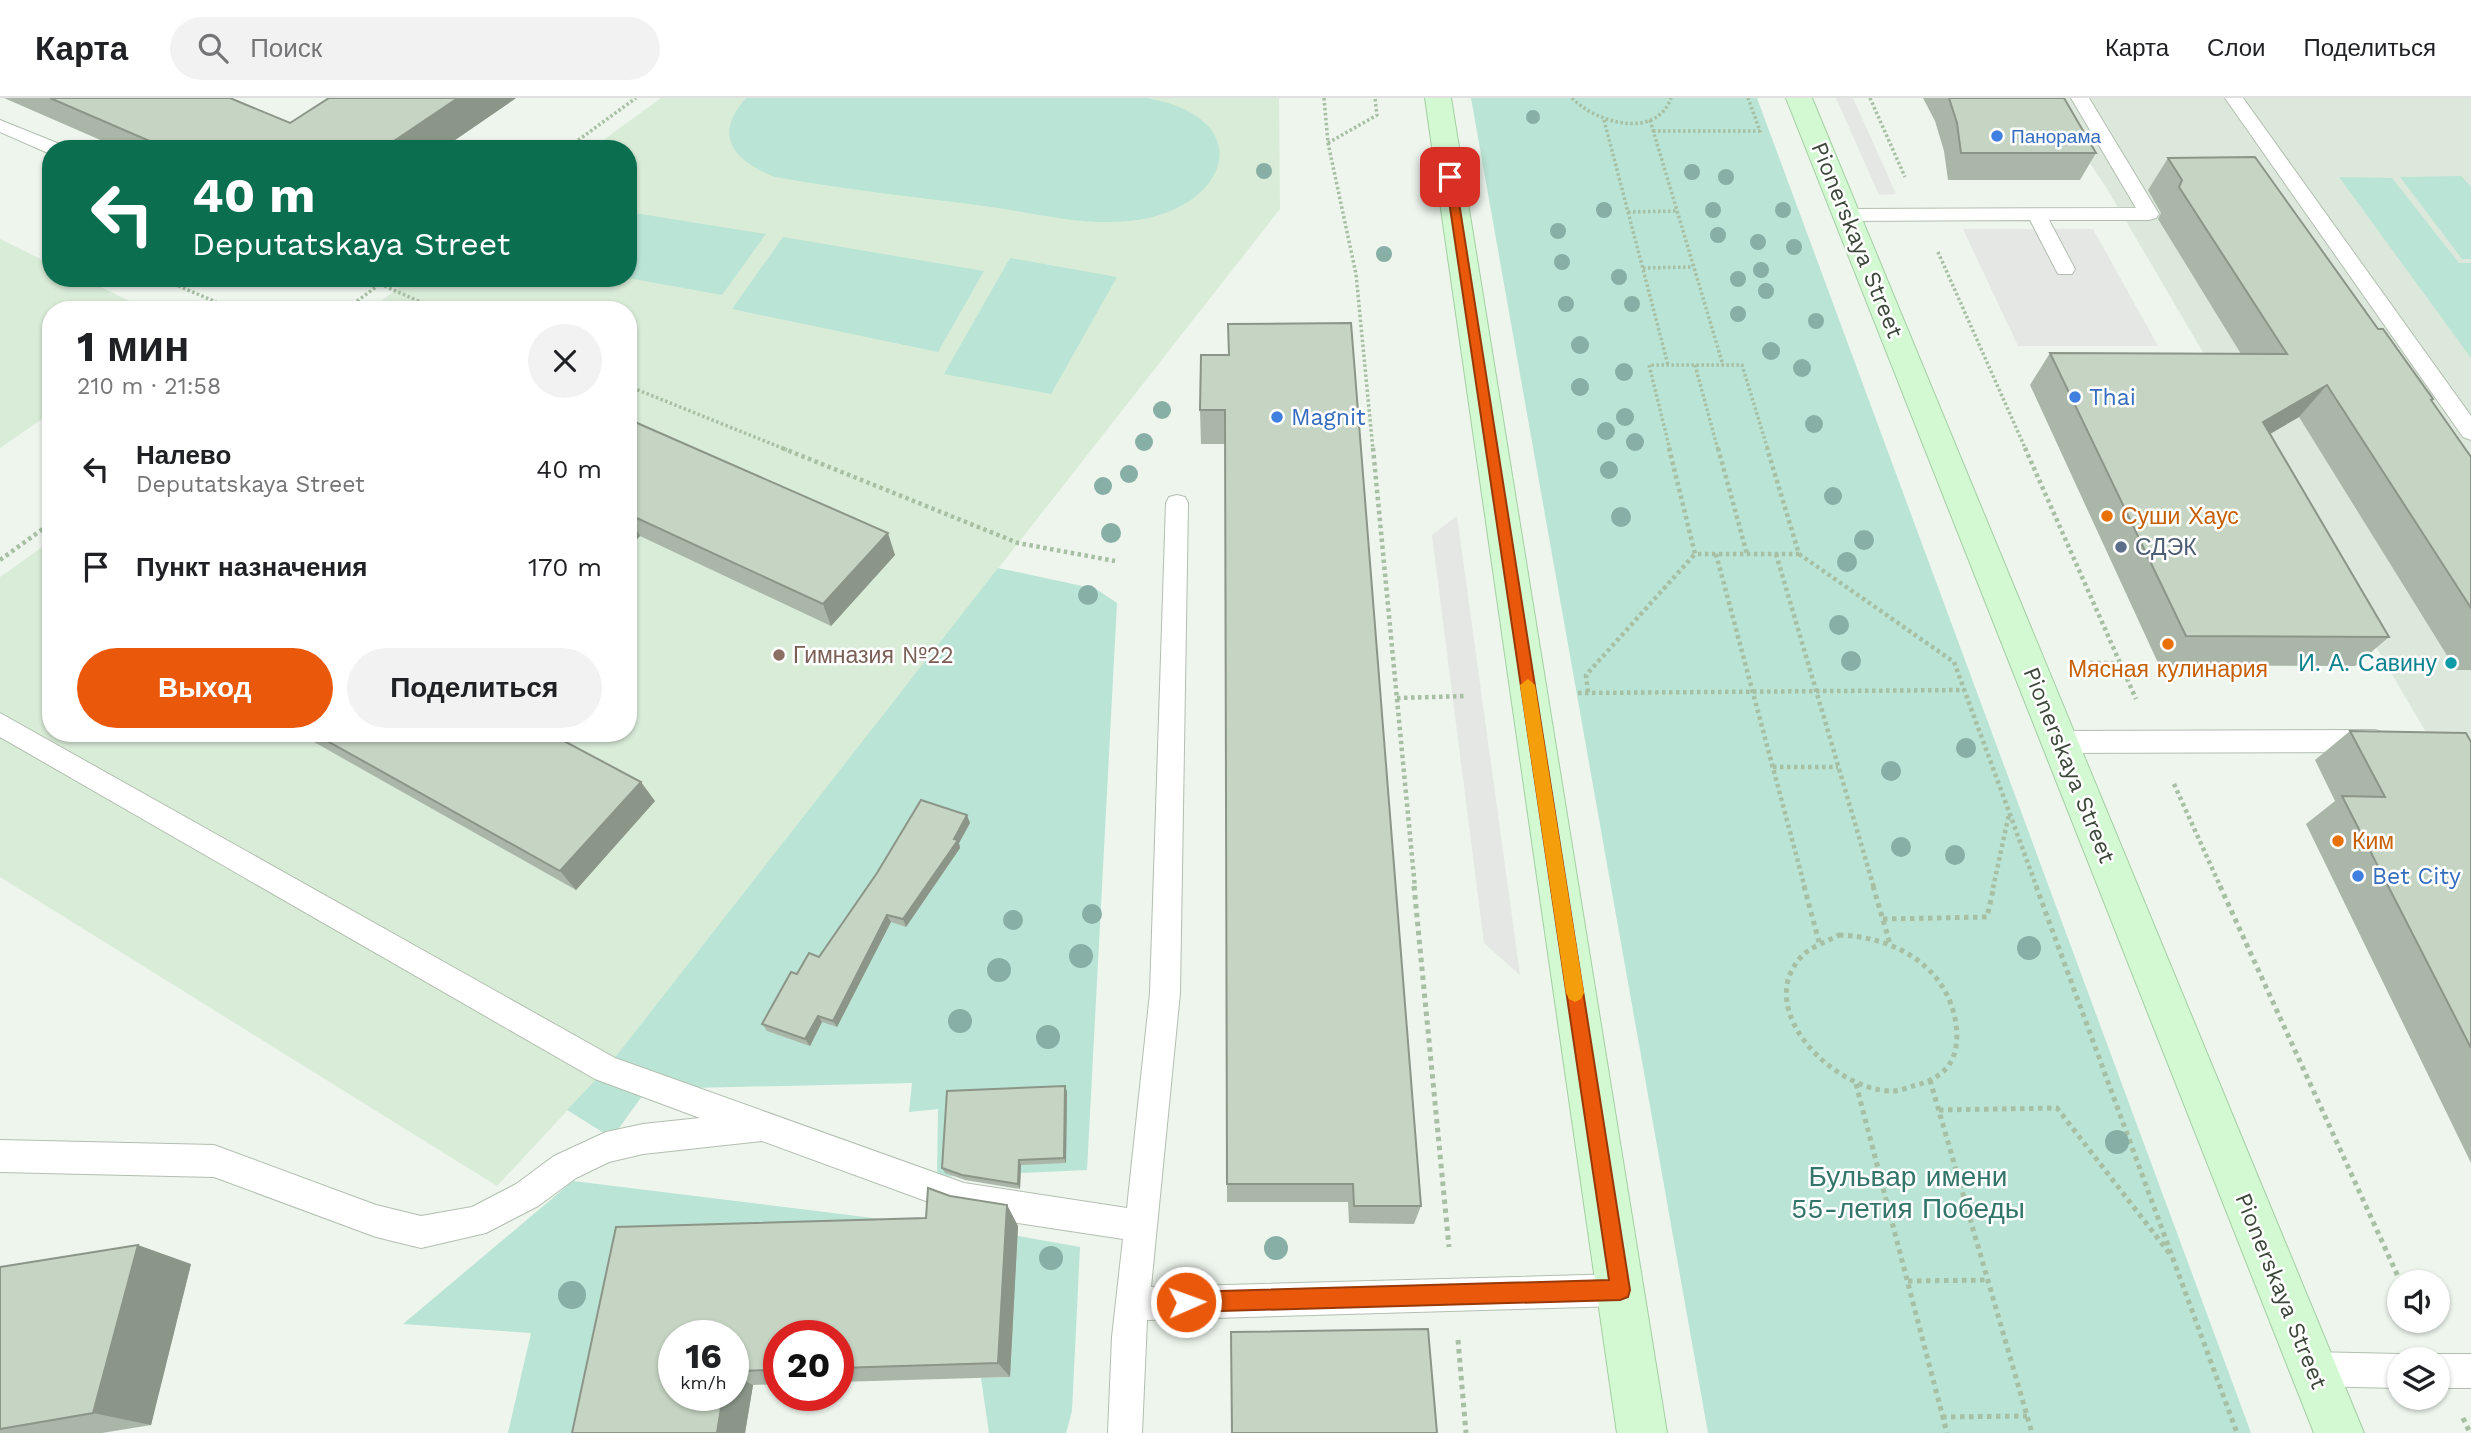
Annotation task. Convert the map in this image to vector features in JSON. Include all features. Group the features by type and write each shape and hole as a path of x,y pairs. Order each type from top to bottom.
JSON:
{"main road":[{"path":"1438,98 1642,1433"},
{"name":"Pionerskaya Street","path":"1799,98 2339,1433"}],"lane":[{"path":"1847,215 2149,214 2080,98"},
{"path":"2234,98 2471,432"},
{"path":"0,125 42,143"},
{"path":"2037,215 2065,269"},
{"path":"1125,1433 1129,1337 1165,993 1177,503"},
{"path":"0,724 606,1069 964,1199 1141,1226"},
{"path":"2059,743 2402,740"},
{"path":"0,1156 214,1161 376,1222 421,1232 475,1222 527,1195 565,1167 606,1147 643,1139 764,1127"},
{"path":"1133,1304 1620,1290"},
{"path":"2312,1369 2387,1371"},
{"path":"2450,1371 2471,1371"}],"path":[{"path":"578,140 636,98"},
{"path":"1324,98 1328,143 1356,274 1466,1433"},
{"path":"1328,143 1377,115 1375,98"},
{"path":"1572,98 1582,110 1604,120 1627,123 1650,120 1666,111 1671,98"},
{"path":"1653,131 1760,131 1748,98"},
{"path":"1870,98 2155,742 2395,1270"},
{"path":"1604,120 1668,365"},
{"path":"1650,120 1723,365"},
{"path":"1628,212 1677,211"},
{"path":"1643,268 1693,267"},
{"path":"181,287 214,301"},
{"path":"357,301 376,287"},
{"path":"387,287 419,301"},
{"path":"1695,554 1649,365 1742,365 1799,554"},
{"path":"1695,365 1747,554"},
{"path":"637,390 1018,543 1115,561"},
{"path":"0,560 42,530"},
{"path":"1588,692 1586,675 1695,554 1799,554 1954,662 2237,1433"},
{"path":"1716,554 1819,942"},
{"path":"1776,554 1890,944"},
{"path":"2083,663 2120,663"},
{"path":"1577,693 1964,690"},
{"path":"1397,698 1466,696"},
{"path":"1773,767 1838,767"},
{"path":"1883,919 1987,917 2009,812"},
{"path":"1839,935 1866,935 1919,960 1940,983 1954,1008 1958,1033 1953,1057 1939,1075 1918,1087 1890,1091 1856,1083 1835,1073 1811,1053 1795,1029 1786,1004 1787,979 1797,958 1819,942 1839,935"},
{"path":"1930,1080 2032,1433"},
{"path":"1856,1083 1947,1433"},
{"path":"1939,1110 2057,1108 2174,1258"},
{"path":"1908,1281 1988,1280"},
{"path":"1942,1417 2027,1416"}],"shaded area":[{"name":"Гимназия №22","path":"661,98 1279,98 1280,209 606,1069 497,1186 0,877 0,577 42,547 42,742 637,742 637,301 381,301 400,287 637,287 637,140 603,140"},
{"path":"1836,98 1853,98 1896,194 1879,195"},
{"path":"2045,98 2471,98 2471,809 2106,187"},
{"path":"1963,229 2093,229 2158,346 2018,346"},
{"path":"0,239 42,260 42,287 101,287 129,301 42,301 42,419 0,448"},
{"path":"1457,516 1520,975 1484,943 1432,535"}],"green space":[{"path":"746,98 1147,98 1184,109 1207,125 1218,144 1218,164 1208,184 1189,201 1163,214 1129,221 1095,222 856,190 775,177 748,163 732,146 729,135 730,124"},
{"name":"Бульвар имени 55-летия Победы","path":"1471,98 1757,98 2251,1433 1708,1433"},
{"path":"2461,176 2471,187 2471,259 2462,259 2400,177"},
{"path":"2339,177 2392,178 2459,263 2471,263 2471,358"},
{"path":"637,213 766,234 722,295 637,280"},
{"path":"783,237 984,271 938,352 732,309"},
{"path":"1010,258 1117,277 1051,394 944,374"},
{"path":"998,568 1096,589 1117,603 1087,1170 937,1177 938,1109 909,1112 912,1083 647,1089 612,1138 567,1110 606,1069"},
{"path":"573,1181 1018,1236 1080,1247 1072,1411 1066,1433 989,1433 981,1378 1010,1377 1017,1236 646,1247 608,1433 508,1433 531,1333 403,1324"}],"building":[{"path":"50,98 230,98 290,123 329,98 458,98 395,140 147,140"},
{"path":"1949,98 2064,98 2096,153 1961,153 1957,123"},
{"path":"2255,157 2378,329 2383,329 2471,457 2471,608 2327,385 2263,422 2389,637 2186,636 2050,353 2287,354 2179,187 2182,180 2168,158"},
{"path":"1351,323 1421,1206 1354,1206 1353,1184 1227,1184 1225,410 1200,410 1201,355 1229,355 1228,324"},
{"path":"637,423 888,533 823,604 637,518"},
{"path":"2350,731 2466,733 2471,742 2471,1048 2342,796 2385,797"},
{"path":"329,742 566,742 641,782 560,871"},
{"path":"921,800 967,815 954,839 958,840 903,919 887,915 833,1021 818,1016 805,1039 762,1024 791,972 797,974 809,953 819,957 877,873"},
{"path":"1065,1086 1064,1158 1019,1160 1018,1184 962,1175 942,1168 947,1091"},
{"path":"928,1188 950,1196 1007,1205 998,1363 854,1368 854,1320 763,1320 763,1370 749,1371 749,1320 658,1320 658,1411 720,1411 717,1433 572,1433 616,1227 926,1218"},
{"path":"138,1245 93,1413 0,1429 0,1267"},
{"path":"1428,1329 1437,1433 1232,1433 1231,1332"}],"slow traffic":[{"path":"1528,685 1575,993"}],"place":[{"name":"Панорама","path":"1997,136"},
{"name":"Thai","path":"2075,397"},
{"name":"Magnit","path":"1277,417"},
{"name":"Суши Хаус","path":"2107,516"},
{"name":"СДЭК","path":"2121,547"},
{"name":"Мясная кулинария","path":"2168,644"},
{"name":"Гимназия №22","path":"779,655"},
{"name":"И. А. Савину","path":"2451,663"},
{"name":"Ким","path":"2338,841"},
{"name":"Bet City","path":"2358,876"}],"route":[{"path":"1186,1302 1620,1290 1450,177"}]}
